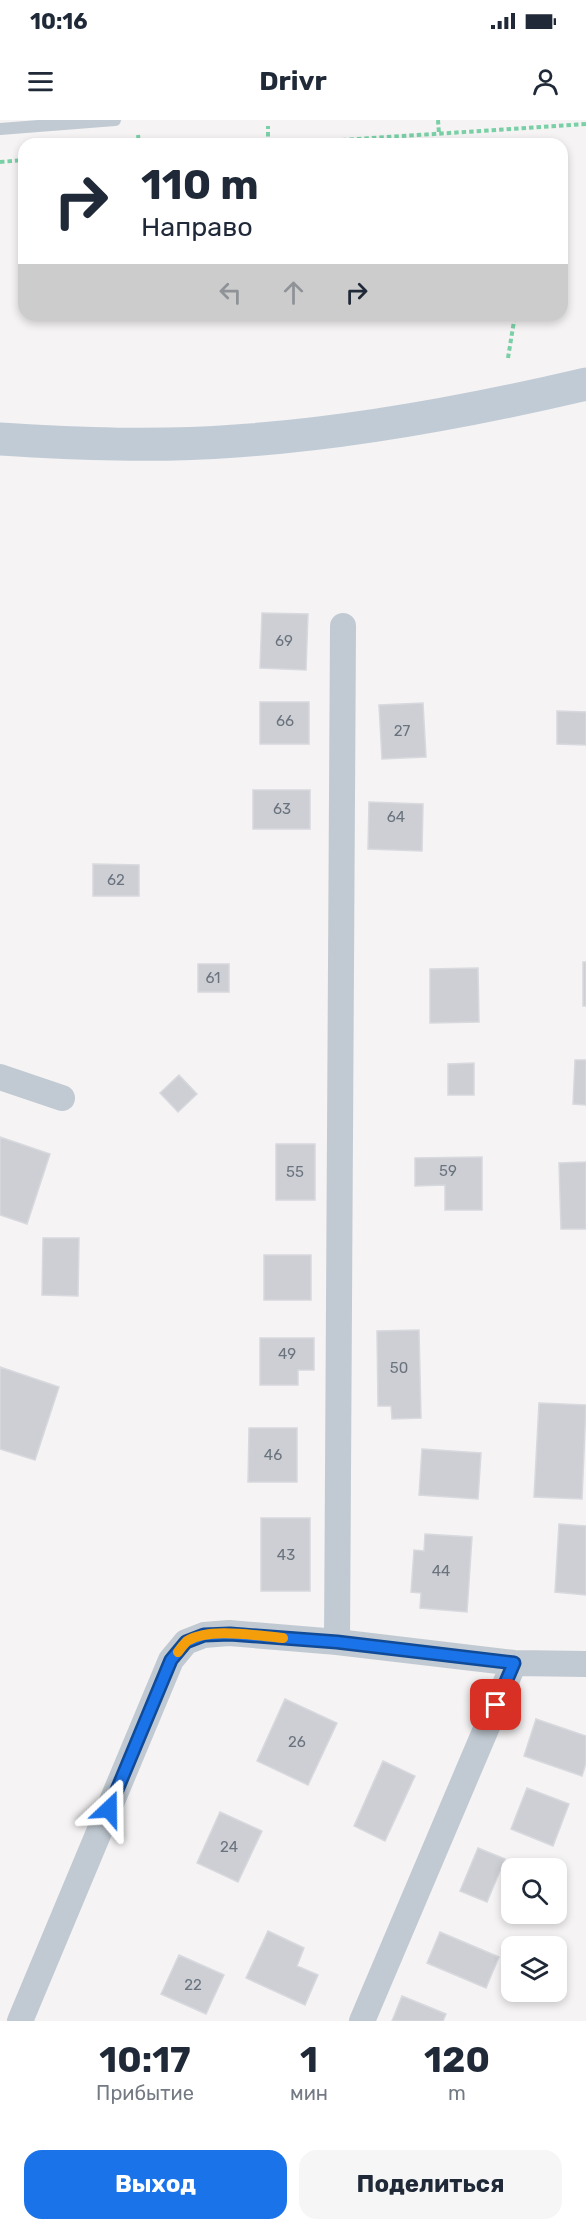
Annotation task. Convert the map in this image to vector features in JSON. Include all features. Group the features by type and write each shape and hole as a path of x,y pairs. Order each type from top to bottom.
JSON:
{"main road":[{"path":"0,439 100,445 247,440 382,425 453,414 586,384"}],"street":[{"path":"337,1642 343,626"},
{"path":"0,1077 62,1098"},
{"path":"20,2021 171,1660 186,1642 204,1635 230,1634 337,1642 514,1663 586,1664"},
{"path":"362,2021 514,1663"}],"lane":[{"path":"0,129 115,120"}],"path":[{"path":"438,120 439,134"},
{"path":"523,120 524,128"},
{"path":"376,138 586,124"},
{"path":"268,126 268,138"},
{"path":"0,162 18,160"},
{"path":"508,358 515,321"}],"building":[{"path":"262,613 308,614 306,670 260,668"},
{"path":"260,702 309,702 309,744 260,744"},
{"path":"423,703 426,757 382,759 379,705"},
{"path":"557,711 586,712 586,745 557,744"},
{"path":"253,790 310,790 310,829 253,829"},
{"path":"369,802 423,804 422,851 368,849"},
{"path":"93,864 139,865 139,896 93,896"},
{"path":"583,962 586,962 586,1006 583,1006"},
{"path":"198,964 229,964 229,992 198,992"},
{"path":"478,968 479,1022 430,1023 430,969"},
{"path":"575,1060 586,1060 586,1105 573,1104"},
{"path":"474,1063 474,1095 448,1095 448,1064"},
{"path":"179,1075 197,1094 178,1112 160,1093"},
{"path":"0,1137 50,1154 27,1224 0,1215"},
{"path":"276,1144 315,1144 315,1200 276,1200"},
{"path":"482,1157 482,1210 445,1210 445,1185 415,1186 415,1158"},
{"path":"586,1162 586,1229 561,1229 559,1163"},
{"path":"43,1238 79,1238 78,1296 42,1295"},
{"path":"264,1255 311,1255 311,1300 264,1300"},
{"path":"419,1330 421,1418 392,1419 391,1406 378,1406 377,1331"},
{"path":"260,1338 314,1338 314,1370 298,1370 298,1385 260,1385"},
{"path":"0,1367 59,1387 35,1460 0,1449"},
{"path":"539,1403 586,1405 582,1499 534,1497"},
{"path":"249,1428 297,1428 297,1482 248,1482"},
{"path":"422,1449 481,1453 478,1499 419,1495"},
{"path":"261,1518 310,1518 310,1591 261,1591"},
{"path":"559,1524 586,1526 586,1595 555,1592"},
{"path":"425,1534 472,1537 467,1612 420,1608 421,1593 411,1592 414,1550 424,1551"},
{"path":"285,1699 337,1723 308,1785 257,1761"},
{"path":"536,1719 586,1736 586,1763 582,1776 524,1756"},
{"path":"383,1761 415,1776 385,1841 354,1826"},
{"path":"527,1788 569,1804 553,1846 511,1829"},
{"path":"220,1812 262,1831 238,1882 197,1863"},
{"path":"478,1848 503,1858 501,1869 487,1902 460,1891"},
{"path":"268,1931 304,1948 297,1966 318,1975 305,2005 246,1978"},
{"path":"440,1932 499,1957 486,1988 427,1963"},
{"path":"179,1955 224,1975 206,2014 161,1994"},
{"path":"402,1996 446,2014 443,2021 392,2021"}],"slow traffic":[{"path":"178,1652 186,1642 204,1635 230,1634 283,1638"}],"route":[{"path":"109,1809 171,1660 186,1642 204,1635 230,1634 337,1642 514,1663 496,1705"}]}
